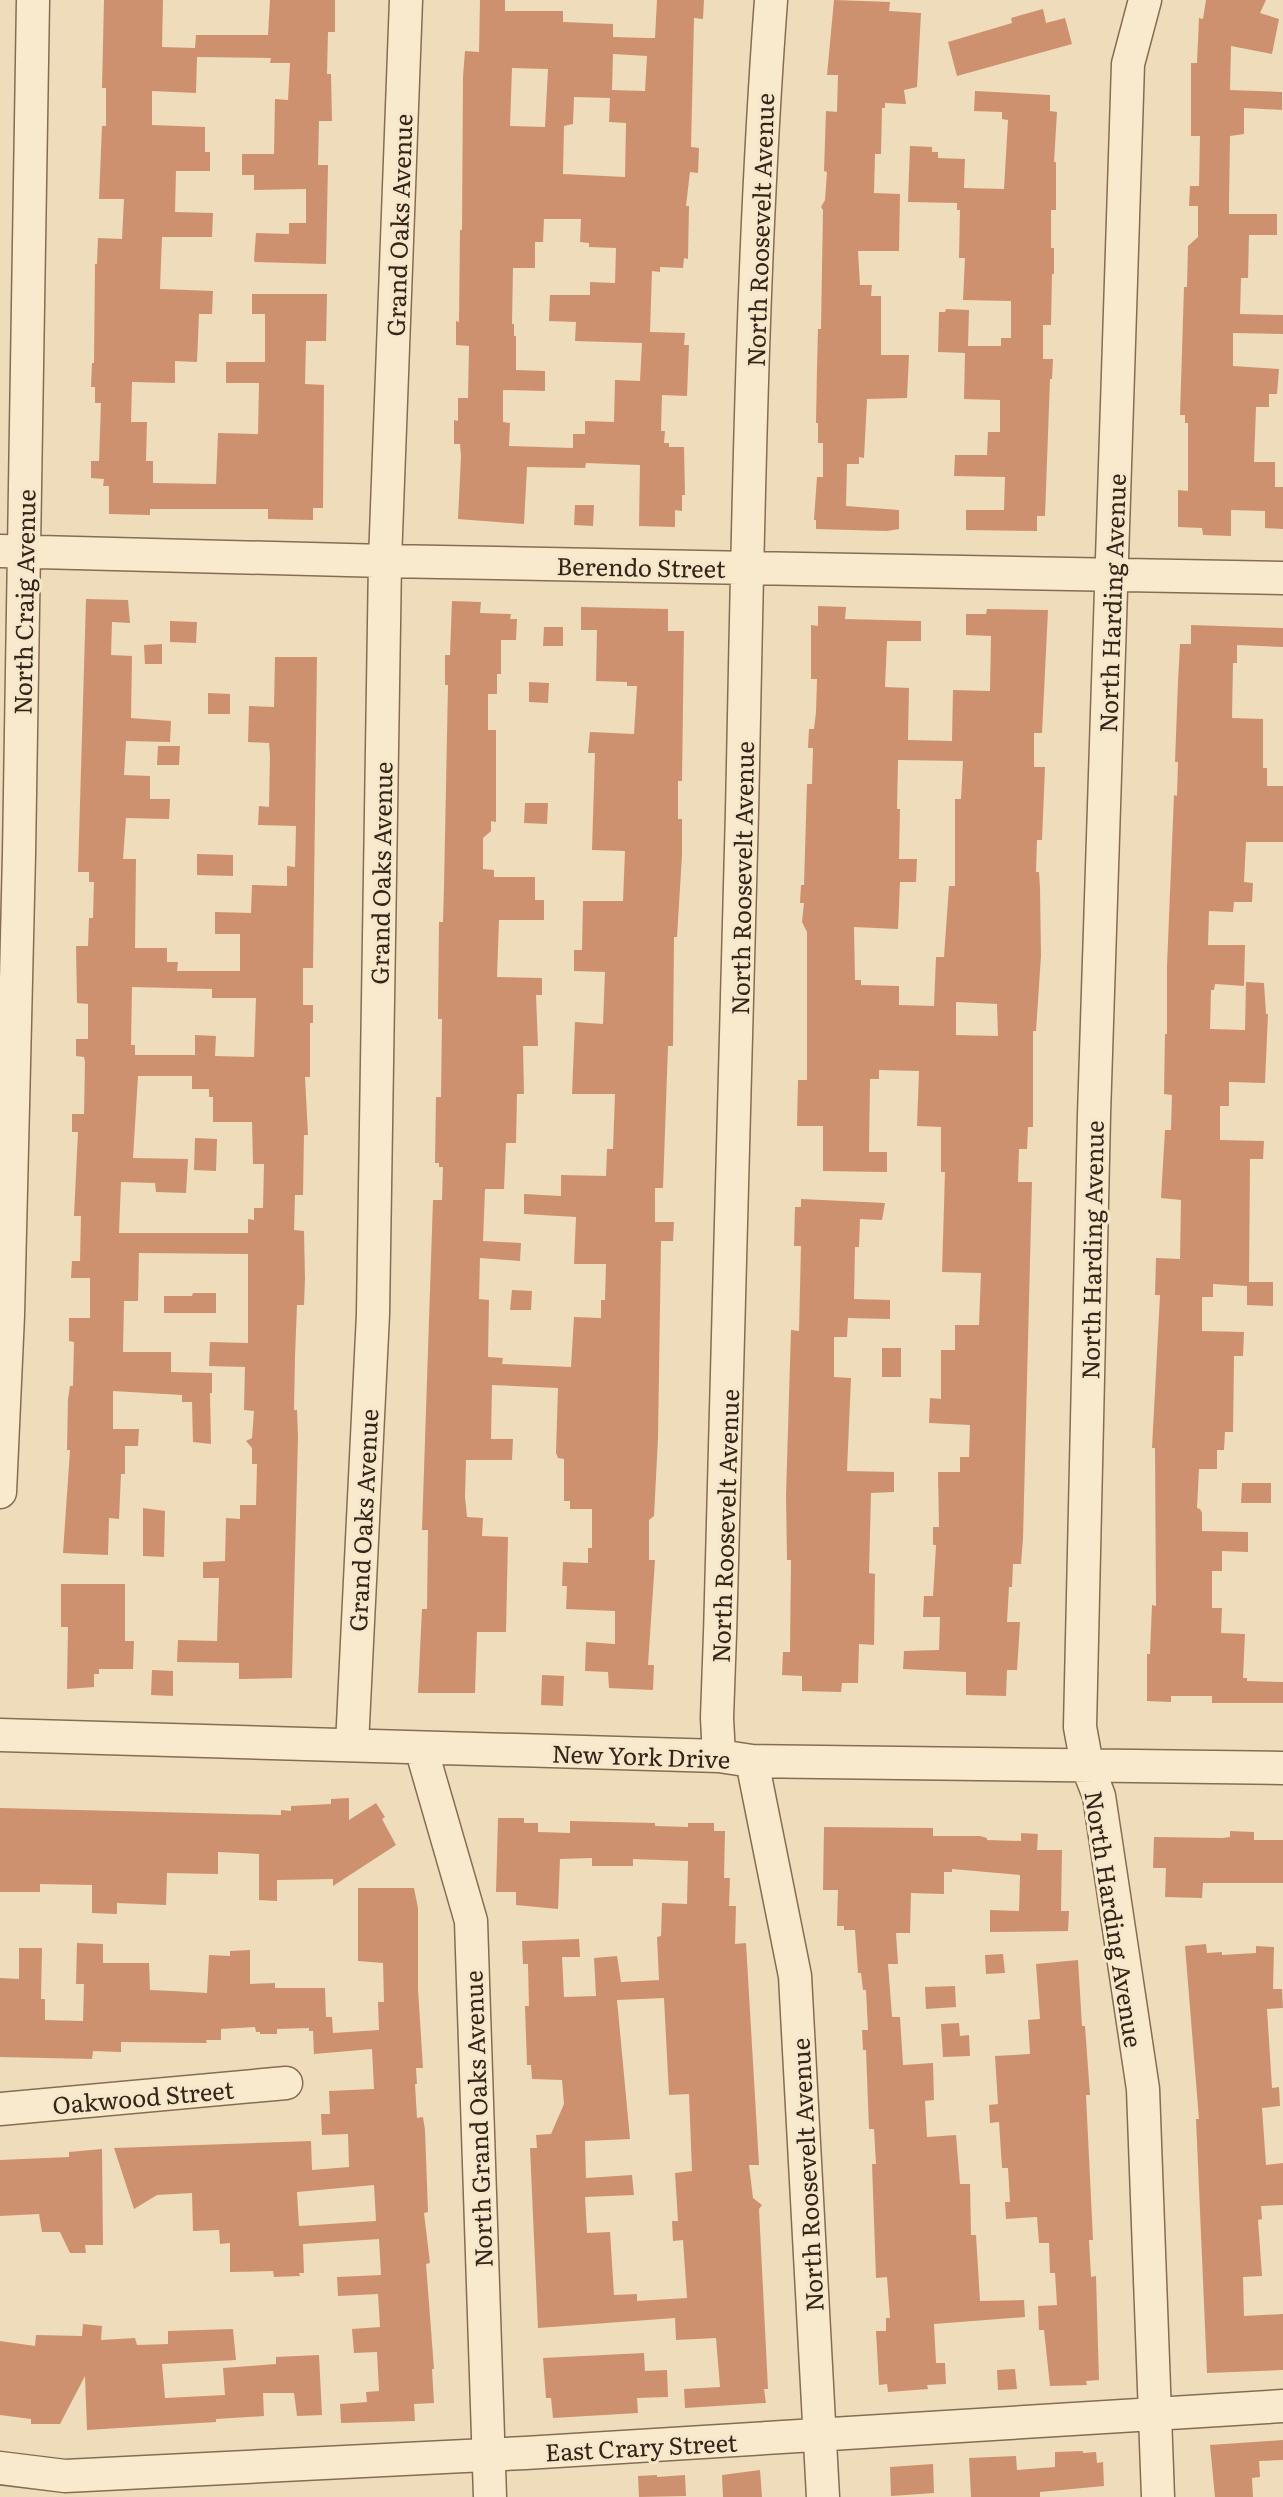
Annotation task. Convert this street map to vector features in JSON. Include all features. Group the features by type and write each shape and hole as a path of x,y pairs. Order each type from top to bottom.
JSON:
{"street":[{"name":"North Craig Avenue","path":"0,1492 8,1315 19,854 12,551 33,0"},
{"name":"Grand Oaks Avenue","path":"352,1745 373,1314 385,561 406,0"},
{"name":"North Roosevelt Avenue","path":"719,1756 717,1718 734,1196 759,151 771,0"},
{"name":"North Harding Avenue","path":"1145,0 1128,64 1094,1115 1080,1727 1087,1765 1099,1796 1143,2089 1158,2497"},
{"name":"Berendo Street","path":"12,551 1283,578"},
{"name":"New York Drive","path":"0,1735 719,1756 752,1761 1283,1768"},
{"name":"North Grand Oaks Avenue","path":"421,1748 471,1921 490,2497"},
{"name":"North Roosevelt Avenue","path":"752,1761 795,1976 823,2497"},
{"name":"Oakwood Street","path":"0,2109 286,2083"},
{"name":"East Crary Street","path":"0,2468 65,2476 487,2455 1283,2406"}],"building":[{"path":"104,0 163,0 162,47 195,48 196,35 268,35 270,0 335,0 335,32 328,32 327,74 331,74 332,121 319,121 318,165 328,165 326,264 254,260 256,233 289,234 289,223 306,223 306,189 254,190 254,175 242,175 242,154 274,154 275,99 288,100 290,63 270,63 271,58 197,57 196,93 152,91 152,125 205,127 205,152 210,152 210,171 176,171 175,212 213,213 212,237 162,237 160,289 213,291 212,314 199,314 197,362 175,361 175,383 132,382 131,422 147,422 146,461 153,461 153,483 216,484 218,433 258,434 259,383 226,383 226,362 265,362 265,314 252,314 252,294 327,294 326,341 306,341 305,384 324,385 323,508 313,508 313,520 268,519 268,509 150,509 150,515 109,514 109,486 103,486 104,479 91,478 91,461 99,461 101,403 95,403 95,387 91,387 98,238 122,239 124,199 99,199 102,126 106,126 106,88 102,88"},
{"path":"480,0 505,0 505,11 563,11 563,22 613,24 613,37 655,38 657,0 704,0 703,19 694,18 691,147 699,148 698,173 690,172 686,206 689,206 688,259 684,258 683,268 660,267 660,272 652,271 650,332 685,333 684,345 689,345 687,396 662,395 661,431 665,431 664,443 669,443 669,447 684,447 685,495 682,495 682,511 675,510 675,527 639,526 640,465 586,463 585,468 527,467 524,524 458,519 461,456 460,444 454,444 454,420 458,421 458,398 468,398 469,346 456,345 462,230 463,77 465,51 479,52","holes":["613,54 647,56 645,91 612,90","512,68 548,69 545,127 510,126","574,97 610,98 609,122 626,123 625,177 563,174 564,126 573,124","544,219 581,219 580,242 589,243 589,247 616,248 615,283 590,282 590,295 550,295 549,321 576,322 575,341 642,343 640,381 615,380 614,422 585,421 585,434 573,434 573,448 509,446 510,423 503,422 503,390 545,391 545,371 516,370 516,336 512,324 513,268 535,268 535,242 543,242"]},
{"path":"834,0 890,2 889,11 921,13 917,87 904,90 906,104 885,103 885,108 882,108 881,154 875,154 874,193 900,194 899,251 858,251 860,285 872,285 871,296 881,296 881,355 909,355 907,398 867,399 864,458 859,457 859,464 847,464 846,506 899,510 899,529 887,531 816,529 814,520 817,477 823,477 823,443 818,443 816,423 817,368 818,329 821,329 821,207 825,200 827,172 824,171 826,111 837,112 838,75 827,75"},
{"path":"1206,0 1266,0 1260,13 1279,19 1272,54 1231,46 1230,90 1282,92 1282,110 1244,108 1244,134 1230,136 1229,214 1277,214 1277,235 1249,235 1248,278 1241,278 1240,314 1283,315 1283,334 1233,333 1233,366 1279,369 1277,394 1269,394 1269,407 1256,407 1254,462 1275,462 1275,487 1283,487 1283,529 1265,528 1265,511 1231,510 1231,536 1203,535 1202,528 1178,527 1178,490 1188,491 1188,423 1185,423 1185,415 1180,415 1184,287 1187,287 1188,246 1198,237 1198,206 1189,206 1190,186 1199,186 1200,136 1191,136 1191,63 1197,63 1199,18 1203,19"},
{"path":"1043,9 1046,23 1065,18 1072,44 957,76 948,42 1012,23 1011,18"},
{"path":"975,91 1050,95 1050,111 1057,112 1054,162 1056,210 1051,210 1054,274 1051,325 1043,325 1043,359 1053,359 1045,516 1037,516 1037,531 966,530 966,510 1004,510 1005,477 954,476 955,455 987,455 988,432 1000,432 1000,400 964,399 965,353 938,352 939,312 946,309 969,310 968,346 1001,346 1001,338 1011,338 1011,301 963,300 965,258 959,258 960,210 957,210 957,203 908,202 910,146 932,147 932,152 938,152 938,158 965,159 964,188 1004,189 1008,120 1002,119 1002,112 974,111"},
{"path":"575,505 594,505 593,526 574,525"},
{"path":"86,599 128,600 130,623 112,622 111,655 132,656 131,718 171,721 170,742 126,741 124,775 150,776 150,799 170,799 169,819 126,818 123,859 136,859 135,948 167,948 167,962 178,962 177,971 240,971 240,934 215,934 215,912 251,913 252,885 287,886 287,866 295,867 296,826 258,825 259,806 269,807 270,756 269,743 248,742 249,706 274,707 275,657 317,657 313,968 303,968 303,1005 313,1005 313,1023 310,1023 310,1077 305,1077 308,1135 304,1135 303,1195 295,1195 294,1230 304,1231 305,1279 304,1305 297,1305 295,1357 294,1410 297,1410 298,1437 292,1678 239,1679 239,1663 177,1662 178,1640 217,1641 219,1578 203,1578 203,1562 225,1561 226,1518 240,1519 240,1505 256,1505 257,1464 252,1464 252,1448 246,1441 252,1438 254,1411 244,1410 245,1367 209,1366 210,1342 248,1343 248,1254 139,1253 138,1301 124,1301 123,1352 171,1352 171,1372 212,1373 211,1444 193,1442 192,1402 182,1402 182,1395 113,1391 113,1429 139,1429 138,1446 125,1446 119,1519 109,1518 108,1555 63,1553 70,1450 67,1450 68,1399 70,1386 73,1386 74,1342 69,1341 69,1318 90,1318 90,1278 71,1278 72,1261 80,1261 81,1216 74,1216 78,1132 72,1132 72,1114 84,1114 85,1062 84,1057 76,1056 76,1039 88,1039 88,1004 77,1003 76,946 88,946 94,882 89,882 89,872 78,872","holes":["132,987 212,989 212,998 256,998 254,1057 215,1056 216,1036 195,1035 195,1055 135,1055 135,1045 131,1045","138,1076 192,1076 192,1089 209,1089 209,1097 213,1097 213,1122 252,1122 253,1164 264,1164 263,1208 254,1208 254,1220 248,1219 248,1233 119,1233 121,1182 155,1183 156,1192 186,1193 188,1159 133,1158"]},
{"path":"452,601 481,602 480,613 511,614 510,619 517,619 516,640 501,640 501,674 497,674 497,694 488,694 488,730 496,730 496,822 491,821 491,831 483,838 483,869 494,870 494,877 535,877 535,900 544,900 544,920 499,920 497,977 542,978 542,995 536,995 538,1046 523,1046 524,1094 517,1094 516,1143 506,1143 504,1189 485,1189 483,1241 521,1243 520,1261 480,1258 479,1299 489,1300 488,1357 503,1358 502,1364 571,1367 574,1317 601,1318 601,1300 605,1300 606,1264 574,1264 576,1217 524,1214 524,1194 561,1196 561,1175 606,1176 607,1149 613,1149 615,1094 572,1094 575,1022 603,1024 605,972 574,971 574,950 582,950 583,901 623,901 625,851 592,850 595,753 588,753 590,732 634,734 637,686 627,686 627,682 596,681 597,630 581,630 581,607 668,609 668,631 684,631 682,781 678,781 682,855 677,937 674,937 673,1046 668,1046 663,1188 655,1188 655,1222 674,1222 673,1241 661,1241 658,1438 654,1516 649,1520 649,1560 655,1560 648,1665 654,1665 653,1690 609,1688 608,1672 585,1671 586,1642 615,1644 615,1611 566,1609 567,1586 562,1586 563,1562 588,1563 588,1548 592,1548 592,1509 570,1509 570,1501 564,1501 564,1459 558,1458 556,1453 558,1388 492,1385 491,1439 513,1439 512,1460 466,1460 465,1497 467,1517 483,1518 482,1536 508,1537 506,1632 477,1632 475,1693 418,1693 422,1609 427,1609 428,1530 422,1530 433,1200 442,1200 443,1167 435,1163 436,1097 441,1097 442,1019 438,1019 448,685 445,685 445,655 450,655"},
{"path":"818,606 846,607 845,619 921,621 921,641 887,641 885,687 909,688 908,740 952,741 953,690 990,691 991,636 966,635 966,614 986,614 987,609 1048,610 1042,733 1034,733 1034,767 1045,767 1042,840 1037,840 1041,956 1036,1031 1033,1031 1033,1127 1028,1127 1027,1149 1019,1149 1018,1182 1032,1182 1023,1539 1021,1564 1013,1564 1007,1622 1020,1622 1017,1670 1007,1670 1006,1696 966,1695 966,1672 903,1669 904,1651 939,1650 940,1617 923,1617 924,1596 933,1596 936,1545 933,1545 933,1527 939,1527 938,1472 960,1472 960,1457 969,1457 970,1425 929,1423 930,1398 941,1399 941,1350 955,1350 955,1325 979,1325 981,1273 942,1272 945,1172 941,1172 941,1127 917,1126 919,1071 879,1070 879,1079 870,1079 869,1152 887,1152 887,1172 823,1171 823,1126 797,1126 798,1080 807,1080 807,932 802,922 804,903 800,903 801,885 804,885 807,784 812,784 813,748 808,748 809,729 814,729 816,712 817,679 811,679 811,625 818,626","holes":["898,760 963,761 961,799 955,799 955,886 949,886 944,957 936,957 934,1006 899,1005 899,986 861,985 861,980 855,980 854,927 898,929 900,882 916,882 917,859 899,859","956,1002 997,1004 998,1036 956,1035"]},
{"path":"170,621 197,622 196,643 170,642"},
{"path":"1191,625 1283,628 1283,647 1237,645 1237,663 1233,663 1232,718 1263,719 1263,768 1267,768 1267,786 1283,786 1283,842 1246,842 1244,882 1253,883 1252,902 1234,902 1233,912 1209,911 1208,945 1245,945 1244,986 1215,984 1214,990 1211,990 1210,1029 1245,1030 1246,982 1264,983 1268,1014 1265,1083 1229,1082 1229,1106 1220,1106 1220,1140 1264,1141 1263,1159 1250,1159 1249,1282 1273,1282 1273,1306 1247,1305 1247,1286 1213,1284 1213,1297 1202,1297 1202,1331 1244,1332 1243,1356 1234,1356 1233,1432 1225,1432 1224,1450 1217,1450 1217,1469 1199,1469 1197,1508 1202,1513 1202,1531 1248,1532 1248,1552 1222,1551 1222,1571 1212,1571 1212,1608 1222,1608 1221,1633 1245,1634 1243,1678 1247,1681 1283,1682 1283,1703 1212,1703 1212,1696 1171,1696 1171,1702 1147,1701 1147,1654 1150,1654 1152,1605 1156,1606 1155,1448 1152,1448 1160,1295 1155,1295 1156,1258 1180,1259 1181,1200 1161,1198 1165,1130 1171,1130 1172,1095 1164,1094 1174,795 1177,796 1178,681 1180,644 1191,644"},
{"path":"544,627 563,627 563,646 543,646"},
{"path":"162,644 162,664 145,664 144,645"},
{"path":"529,682 549,683 548,703 529,702"},
{"path":"208,693 230,694 230,714 208,714"},
{"path":"158,746 180,746 179,765 157,765"},
{"path":"525,803 548,803 547,824 524,823"},
{"path":"197,854 233,855 233,876 197,875"},
{"path":"195,1138 217,1139 216,1171 194,1170"},
{"path":"801,1199 885,1203 882,1220 860,1219 859,1247 855,1247 854,1299 890,1300 890,1319 848,1318 847,1337 834,1337 834,1377 851,1378 847,1471 894,1472 894,1492 871,1493 869,1573 875,1574 874,1645 859,1644 858,1683 842,1683 841,1692 802,1691 802,1676 782,1675 783,1652 790,1652 791,1560 787,1560 786,1495 791,1330 799,1331 801,1246 794,1246 795,1207 801,1207"},
{"path":"512,1290 532,1291 531,1310 510,1310"},
{"path":"193,1293 216,1293 216,1313 164,1313 164,1296 192,1296"},
{"path":"882,1348 901,1348 901,1377 882,1377"},
{"path":"1242,1483 1271,1483 1271,1503 1241,1503"},
{"path":"143,1508 165,1511 164,1557 143,1556"},
{"path":"61,1584 125,1584 125,1641 134,1641 133,1669 99,1669 99,1674 94,1674 94,1687 67,1689 68,1627 61,1627"},
{"path":"152,1670 173,1671 173,1696 151,1695"},
{"path":"542,1675 564,1676 563,1706 541,1705"},
{"path":"349,1798 349,1820 376,1803 396,1845 333,1886 333,1879 277,1880 277,1901 259,1900 259,1854 218,1852 218,1874 167,1873 166,1905 117,1903 117,1914 92,1913 92,1885 40,1884 40,1892 0,1892 0,1808 281,1815 281,1810 291,1811 291,1806 331,1804 331,1799"},
{"path":"498,1818 524,1818 524,1823 538,1823 538,1832 570,1833 570,1821 688,1827 688,1823 714,1823 714,1831 725,1831 724,1878 730,1878 729,1906 736,1906 735,1944 746,1943 759,2165 749,2165 753,2198 762,2205 759,2209 768,2389 764,2389 766,2403 685,2408 684,2389 720,2387 716,2338 676,2340 675,2318 538,2328 530,2148 537,2148 536,2135 551,2134 564,2104 562,2080 532,2079 531,2065 527,2065 525,2006 529,2006 528,1964 523,1964 522,1941 579,1939 580,1957 562,1957 564,1997 596,1996 594,1958 617,1956 621,1982 659,1980 657,1937 661,1936 662,1903 687,1904 688,1861 633,1859 633,1866 592,1866 592,1858 560,1859 558,1909 516,1905 516,1892 496,1892","holes":["664,1998 669,2095 689,2094 692,2171 675,2173 678,2221 672,2221 673,2241 683,2240 687,2298 637,2301 637,2294 614,2295 610,2232 587,2233 585,2197 634,2195 632,2175 586,2178 585,2141 630,2139 617,2000"]},
{"path":"824,1827 933,1828 933,1836 980,1836 987,1840 1021,1841 1021,1833 1038,1834 1037,1850 1062,1850 1061,1911 1069,1911 1068,1931 990,1932 990,1910 1019,1911 1020,1875 952,1869 952,1872 944,1872 944,1894 911,1893 910,1933 896,1933 898,1964 888,1964 892,2017 900,2017 903,2065 933,2063 934,2100 925,2101 927,2137 956,2135 960,2184 970,2184 971,2235 976,2235 980,2301 1024,2300 1025,2317 934,2324 936,2363 945,2363 946,2384 927,2385 928,2389 888,2392 887,2384 879,2385 876,2331 886,2331 886,2318 890,2318 887,2277 876,2278 872,2164 876,2164 874,2129 869,2129 866,2050 863,2050 862,2030 868,2030 866,1990 863,1990 861,1973 858,1973 855,1930 837,1926 838,1890 823,1890"},
{"path":"1230,1831 1254,1832 1254,1840 1283,1840 1283,1883 1203,1883 1202,1898 1165,1897 1166,1868 1153,1868 1154,1837 1222,1838 1230,1837"},
{"path":"358,1888 414,1888 418,1908 418,1989 423,2068 416,2068 415,2084 417,2118 423,2117 425,2130 428,2212 424,2213 430,2263 426,2264 434,2369 434,2403 414,2404 415,2421 341,2423 340,2404 367,2402 366,2392 379,2391 377,2352 354,2353 352,2329 380,2327 378,2294 338,2296 337,2277 381,2275 379,2239 303,2244 304,2273 299,2273 300,2276 274,2277 273,2271 230,2272 230,2243 220,2244 219,2230 193,2231 192,2193 157,2195 134,2209 114,2148 311,2141 312,2170 349,2167 348,2134 322,2135 321,2114 330,2114 329,2091 374,2089 372,2049 314,2054 313,2031 309,2028 277,2029 277,2034 260,2034 255,2027 221,2029 221,2040 206,2040 207,2043 121,2042 121,2052 93,2051 92,2059 0,2057 0,1978 19,1979 19,1948 42,1948 41,1999 45,1999 45,2020 83,2021 84,1984 76,1984 77,1943 103,1944 103,1963 149,1963 150,1990 207,1993 209,1955 230,1956 230,1951 250,1950 250,1984 275,1983 275,1988 325,1988 326,2017 332,2017 333,2033 379,2030 378,2002 384,2002 383,1963 358,1961","holes":["374,2185 376,2221 299,2226 297,2192"]},
{"path":"1206,1944 1207,1953 1222,1952 1222,1955 1256,1953 1256,1946 1274,1947 1273,1989 1282,1989 1283,2008 1267,2009 1272,2088 1279,2087 1280,2106 1262,2108 1266,2165 1283,2163 1283,2205 1261,2206 1262,2219 1258,2220 1262,2276 1243,2277 1244,2316 1283,2314 1283,2370 1207,2373 1196,2119 1199,2119 1185,1946"},
{"path":"1003,1954 1005,1973 986,1974 985,1955"},
{"path":"1078,1960 1090,2095 1086,2095 1093,2240 1089,2240 1091,2277 1096,2276 1099,2380 1086,2381 1087,2385 1050,2386 1044,2330 1039,2330 1038,2306 1057,2305 1055,2273 1050,2273 1049,2243 1039,2243 1037,2217 1006,2219 1005,2202 1010,2202 1008,2168 1002,2168 999,2122 990,2123 989,2105 998,2104 995,2056 1030,2054 1028,2020 1040,2019 1036,1964"},
{"path":"955,1986 956,2007 926,2009 925,1987"},
{"path":"959,2023 960,2036 969,2035 970,2056 943,2057 941,2024"},
{"path":"102,2149 103,2245 85,2245 86,2253 70,2253 60,2232 42,2232 39,2214 0,2216 0,2160 69,2157 69,2152"},
{"path":"83,2324 102,2326 101,2340 135,2338 137,2345 168,2344 168,2331 233,2329 236,2360 162,2364 165,2398 225,2395 223,2368 276,2364 276,2357 319,2355 322,2415 297,2416 294,2393 263,2393 264,2416 87,2430 85,2376 60,2424 31,2424 31,2419 0,2415 0,2341 35,2346 36,2335 82,2336"},
{"path":"644,2353 645,2371 667,2370 668,2397 637,2398 638,2413 553,2418 551,2398 546,2398 543,2358"},
{"path":"1015,2369 1017,2389 998,2390 997,2370"},
{"path":"1283,2440 1283,2460 1259,2461 1260,2477 1252,2478 1253,2497 1215,2497 1210,2445"},
{"path":"1055,2452 1096,2452 1097,2463 1103,2462 1104,2486 1040,2492 1040,2497 971,2497 969,2458 1016,2456 1017,2470 1055,2467"},
{"path":"933,2464 934,2493 891,2496 890,2467"},
{"path":"760,2470 762,2497 723,2497 722,2475"},
{"path":"685,2475 686,2496 639,2497 638,2476"}]}
